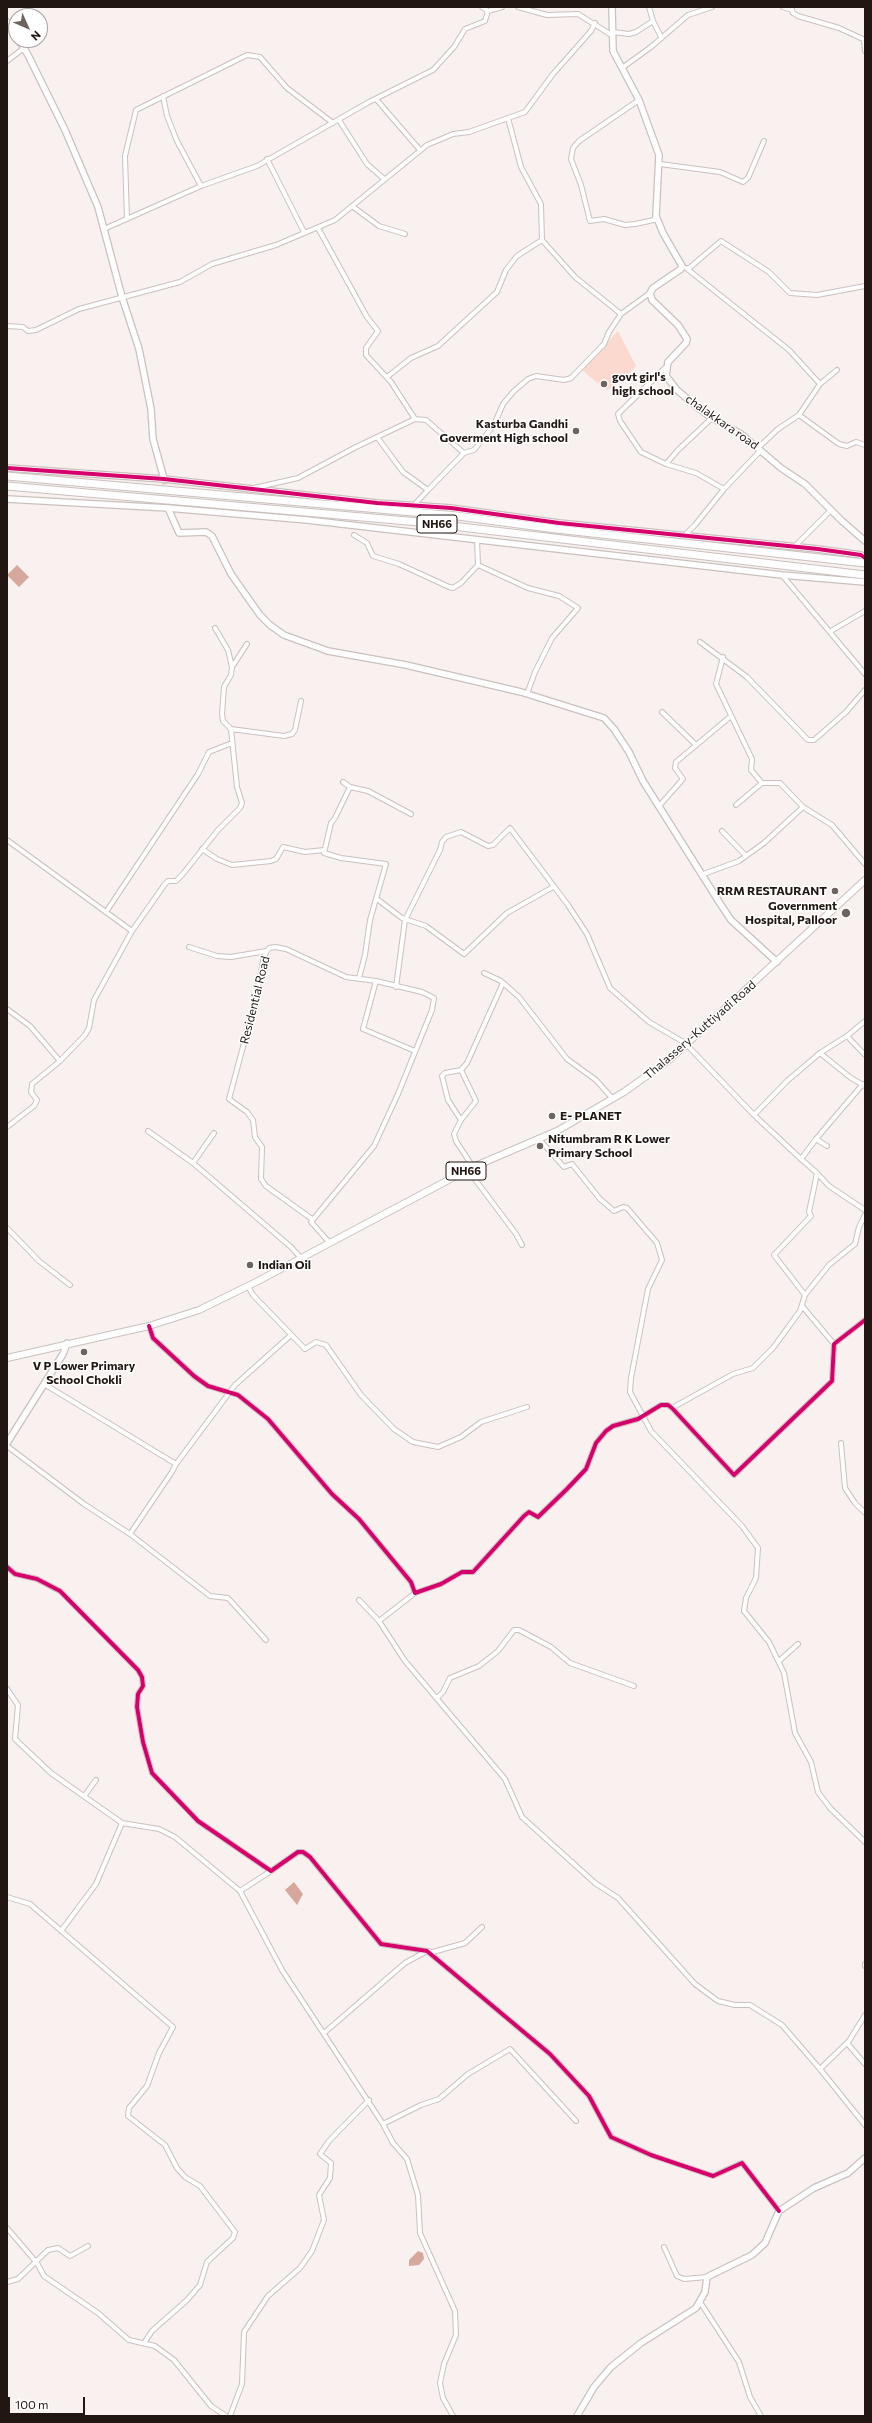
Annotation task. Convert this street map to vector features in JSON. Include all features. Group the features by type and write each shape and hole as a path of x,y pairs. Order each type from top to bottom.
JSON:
{"highway":[{"name":"NH66","path":"7,476 465,516 564,530 865,563"},
{"name":"NH66","path":"7,486 419,522 865,575"}],"main road":[{"path":"612,7 613,51 639,100 660,164 657,178 656,216 662,233 685,268 653,288 650,293 652,300 678,325 687,339 686,344 668,362 666,367"},
{"path":"24,48 84,171 104,229 122,297 139,349 151,409 153,439 164,479"},
{"name":"chalakkara road","path":"666,367 668,382 712,418 742,434 760,448 781,468 805,484 865,541"},
{"path":"7,468 164,479 451,508 559,523 686,534 796,546 861,555 865,558"},
{"path":"7,499 168,508 307,520 782,575 865,582"},
{"path":"168,508 179,533 206,532 212,536 231,574 260,615 270,625 284,635 328,651 406,665 527,694 604,718 614,729 629,752 643,781 660,805 701,875 731,920 777,962"},
{"name":"Thalassery-Kuttiyadi Road","path":"7,1358 67,1343 149,1326 199,1310 248,1286 300,1257 470,1168 557,1131 648,1077 777,962 865,880"},
{"path":"7,1444 63,1354 67,1343"},
{"path":"577,2416 594,2387 611,2367 641,2343 696,2308 706,2292 707,2277 752,2255 765,2243 779,2211 814,2188 848,2172 865,2158"}],"street":[{"path":"482,7 489,9 500,8"},
{"path":"518,7 547,15 578,14 613,34 629,34 636,32 652,21"},
{"path":"649,7 652,21 661,37"},
{"path":"622,68 688,15 712,7"},
{"path":"783,7 792,9 798,16 839,28 865,40 865,51"},
{"path":"104,229 201,186 243,172 376,99 433,70 454,47 464,29 485,21 489,9"},
{"path":"7,326 36,330 79,309 180,282 212,264 276,245 335,220 420,150 453,134 469,132 525,112 553,74 591,31 594,23"},
{"path":"7,61 24,48"},
{"path":"127,219 125,156 136,110 247,55 260,57 287,88 333,123"},
{"path":"163,96 167,116 177,141 201,186"},
{"path":"376,99 420,150"},
{"path":"639,100 579,141 572,148 571,159 582,185 590,221 604,219 625,225 654,220 656,216"},
{"path":"508,118 521,167 542,204 542,240 575,277 622,314"},
{"path":"339,120 367,164 384,179"},
{"path":"660,164 720,172 741,183 748,178 764,141"},
{"path":"267,159 304,232"},
{"path":"352,206 379,226 405,234"},
{"path":"318,228 336,257 367,318 378,331 364,351 366,355 388,377 415,419"},
{"path":"388,377 411,358 438,346 497,292 506,270 517,256 542,240"},
{"path":"820,384 789,350 685,268 721,241 769,272 790,293 817,295 865,286"},
{"path":"414,505 464,454 474,450 480,444 494,425 503,404 528,379 546,376 564,380 579,372 604,344 609,332 622,314 650,293"},
{"path":"666,367 618,414 620,421 641,452 666,464 696,473 724,488"},
{"path":"686,534 760,448 778,429 799,415 820,384 837,370"},
{"path":"799,415 839,444 847,446 856,442 865,445"},
{"path":"666,464 678,450 712,418"},
{"path":"252,488 298,478 415,419 426,420 464,454"},
{"path":"377,437 403,472 428,490"},
{"path":"796,546 831,510"},
{"path":"354,535 367,543 372,556 377,559 398,564 452,588 461,583 478,565 477,539"},
{"path":"478,565 528,588 559,596 578,608 552,638 534,672 527,694"},
{"path":"782,575 831,631 865,674"},
{"path":"831,631 865,610"},
{"path":"215,628 226,645 232,667 231,675 224,687 222,714 223,721 231,729 284,736 292,734 295,730 300,701"},
{"path":"700,642 747,677 808,740 814,740 821,734 846,712 865,690"},
{"path":"232,667 247,644"},
{"path":"723,658 716,684 752,759 751,770 762,783"},
{"path":"662,712 696,745"},
{"path":"660,805 683,779 675,768 676,762 731,716"},
{"path":"7,1127 34,1106 36,1100 32,1092 32,1084 60,1061 89,1028 90,1013 94,1000 132,931 164,884 178,879 202,849 240,808 242,802 237,787 231,729"},
{"path":"106,912 198,774 209,752 232,743"},
{"path":"343,782 350,787 368,791 411,814"},
{"path":"736,805 762,783 780,783 803,806 832,826 865,864"},
{"path":"350,787 335,818 331,823 324,853 327,855 386,864 370,920 365,955 359,978"},
{"path":"701,875 720,870 746,856 764,843 803,806"},
{"path":"396,987 405,920 440,850 442,842 452,834 465,833 482,845 493,845 510,828 587,934 610,988 649,1022 685,1044 754,1115 829,1186 865,1210"},
{"path":"722,831 746,856"},
{"path":"7,840 132,931"},
{"path":"202,849 217,859 232,865 271,861 276,858 283,847 304,852 324,850"},
{"path":"377,899 405,920 426,926 464,954 507,913 553,887"},
{"path":"189,947 217,956 231,957 267,950 267,943"},
{"name":"Residential Road","path":"312,1219 266,1186 261,1179 262,1148 256,1137 253,1120 247,1112 228,1099 255,1002 267,950 286,949 346,977 376,981 422,992 434,998 432,1010 415,1051"},
{"path":"484,973 503,982 528,1007 535,1019 568,1059 596,1080 613,1099"},
{"path":"329,1242 312,1225 312,1219 322,1210 374,1146 398,1094 415,1051 363,1029 376,981"},
{"path":"461,1120 448,1100 442,1078 444,1073 461,1070 473,1053 503,982"},
{"path":"7,1009 19,1016 38,1034 60,1061"},
{"path":"754,1115 787,1081 820,1053 847,1036 865,1021"},
{"path":"847,1036 864,1054"},
{"path":"801,1158 864,1085 851,1078 820,1053"},
{"path":"461,1070 476,1101 474,1107 461,1120 454,1134 456,1141 470,1168 522,1245"},
{"path":"148,1131 193,1163 291,1247 300,1257"},
{"path":"193,1163 214,1133"},
{"path":"538,1138 564,1167 572,1164 600,1199 614,1211 623,1207 627,1208 657,1243 662,1260 648,1289 631,1378 630,1392 651,1431 666,1449 742,1526 758,1548 756,1578 746,1598 744,1611 769,1642 784,1674 795,1733 811,1762 818,1792 830,1808 865,1842"},
{"path":"816,1139 827,1146"},
{"path":"805,1295 774,1254 810,1216 809,1212 817,1173"},
{"path":"672,1408 733,1374 753,1368 773,1348 800,1311 805,1295 829,1265 855,1244 859,1226 865,1215"},
{"path":"7,1228 39,1261 70,1285"},
{"path":"248,1286 305,1349 316,1342 326,1345 361,1395 376,1412 394,1430 413,1442 438,1447 462,1437 480,1422 527,1407"},
{"path":"380,1621 415,1593 441,1584 462,1572 473,1572 524,1516 529,1512 538,1517 567,1490 586,1469 596,1443 606,1431 613,1426 642,1416 664,1405 672,1408 734,1475 832,1380 834,1344 802,1306"},
{"path":"834,1344 865,1320"},
{"path":"149,1326 153,1338 194,1376 208,1386 238,1395 268,1419 332,1494 359,1519 411,1582 415,1593"},
{"path":"130,1534 176,1464 222,1405 228,1393 244,1376 291,1335"},
{"path":"44,1384 176,1464"},
{"path":"841,1443 845,1488 855,1503 865,1513"},
{"path":"7,1444 84,1504 130,1534 210,1596 228,1598 266,1640"},
{"path":"7,1567 15,1574 37,1579 60,1591 138,1670 142,1676 143,1686 138,1694 137,1707 143,1742 152,1773 198,1821 271,1871"},
{"path":"359,1600 380,1621 405,1661 505,1779 522,1817 595,1883 618,1898 695,1984 718,2001 735,2005 750,2005 782,2024 865,2125"},
{"path":"437,1698 443,1692 450,1678 479,1666 498,1651 514,1630 519,1630 551,1647 570,1663 634,1686"},
{"path":"778,1661 798,1644"},
{"path":"7,1689 18,1705 15,1739 51,1773 85,1795 122,1823 159,1829 175,1837 240,1891 282,1970 369,2100 393,2143 407,2159 418,2195 420,2233 455,2311 456,2335 444,2364 440,2383 443,2398 453,2416"},
{"path":"85,1795 96,1780"},
{"path":"61,1931 96,1884 122,1823"},
{"path":"240,1891 298,1852 303,1852 319,1867 381,1944 433,1952 465,1943 482,1927"},
{"path":"7,1897 30,1904 173,2027 159,2052 147,2086 129,2108 128,2116 165,2145 177,2168 185,2177 200,2186 235,2232 233,2238 207,2262 200,2285 187,2300 152,2331 144,2343"},
{"path":"324,2034 405,1963 427,1951"},
{"path":"427,1951 550,2054 589,2096 611,2137 651,2155 713,2176 742,2163 779,2211"},
{"path":"820,2069 847,2043 865,2014"},
{"path":"847,2043 865,2064"},
{"path":"383,2124 421,2105 439,2099 468,2074 510,2049 576,2121"},
{"path":"230,2416 242,2384 244,2332 268,2296 300,2268 312,2251 324,2220 319,2195 330,2178 331,2163 320,2154 329,2141 369,2100"},
{"path":"7,2228 37,2263 44,2276 98,2313 129,2340 155,2346 174,2360 211,2406 226,2416"},
{"path":"7,2282 18,2279 37,2263 48,2250 58,2248 70,2256 88,2246"},
{"path":"664,2247 677,2276 684,2279 707,2277"},
{"path":"700,2302 740,2362 750,2397 761,2416"}],"shaded area":[{"path":"618,331 636,366 623,380 608,390 602,387 582,370"},
{"path":"17,565 29,577 19,587 7,575"},
{"path":"294,1882 303,1894 297,1905 285,1890"},
{"path":"418,2251 423,2253 424,2259 419,2265 409,2266 409,2260"}],"tunnel":[{"path":"164,479 168,508"}],"cycle path":[{"path":"7,468 164,479 377,503 451,508 559,523 818,549 861,555 865,558"},
{"path":"149,1326 153,1338 194,1376 208,1386 238,1395 268,1419 332,1494 359,1519 411,1582 415,1593 441,1584 462,1572 473,1572 524,1516 529,1512 538,1517 586,1469 596,1443 606,1431 613,1426 638,1419 661,1405 668,1405 672,1408 734,1475 832,1381 834,1344 865,1320"},
{"path":"7,1567 15,1574 37,1579 60,1591 138,1670 142,1677 143,1686 138,1694 137,1707 143,1742 152,1773 198,1821 271,1871 298,1852 303,1852 310,1857 381,1944 427,1951 550,2054 589,2096 611,2137 651,2155 713,2176 742,2163 779,2211"}],"place":[{"name":"govt girl's high school","path":"604,384"},
{"name":"Kasturba Gandhi Goverment High school","path":"576,431"},
{"name":"RRM RESTAURANT","path":"835,891"},
{"name":"Government Hospital, Palloor","path":"846,913"},
{"name":"E- PLANET","path":"552,1116"},
{"name":"Nitumbram R K Lower Primary School","path":"540,1146"},
{"name":"Indian Oil","path":"250,1265"},
{"name":"V P Lower Primary School Chokli","path":"84,1352"}]}
